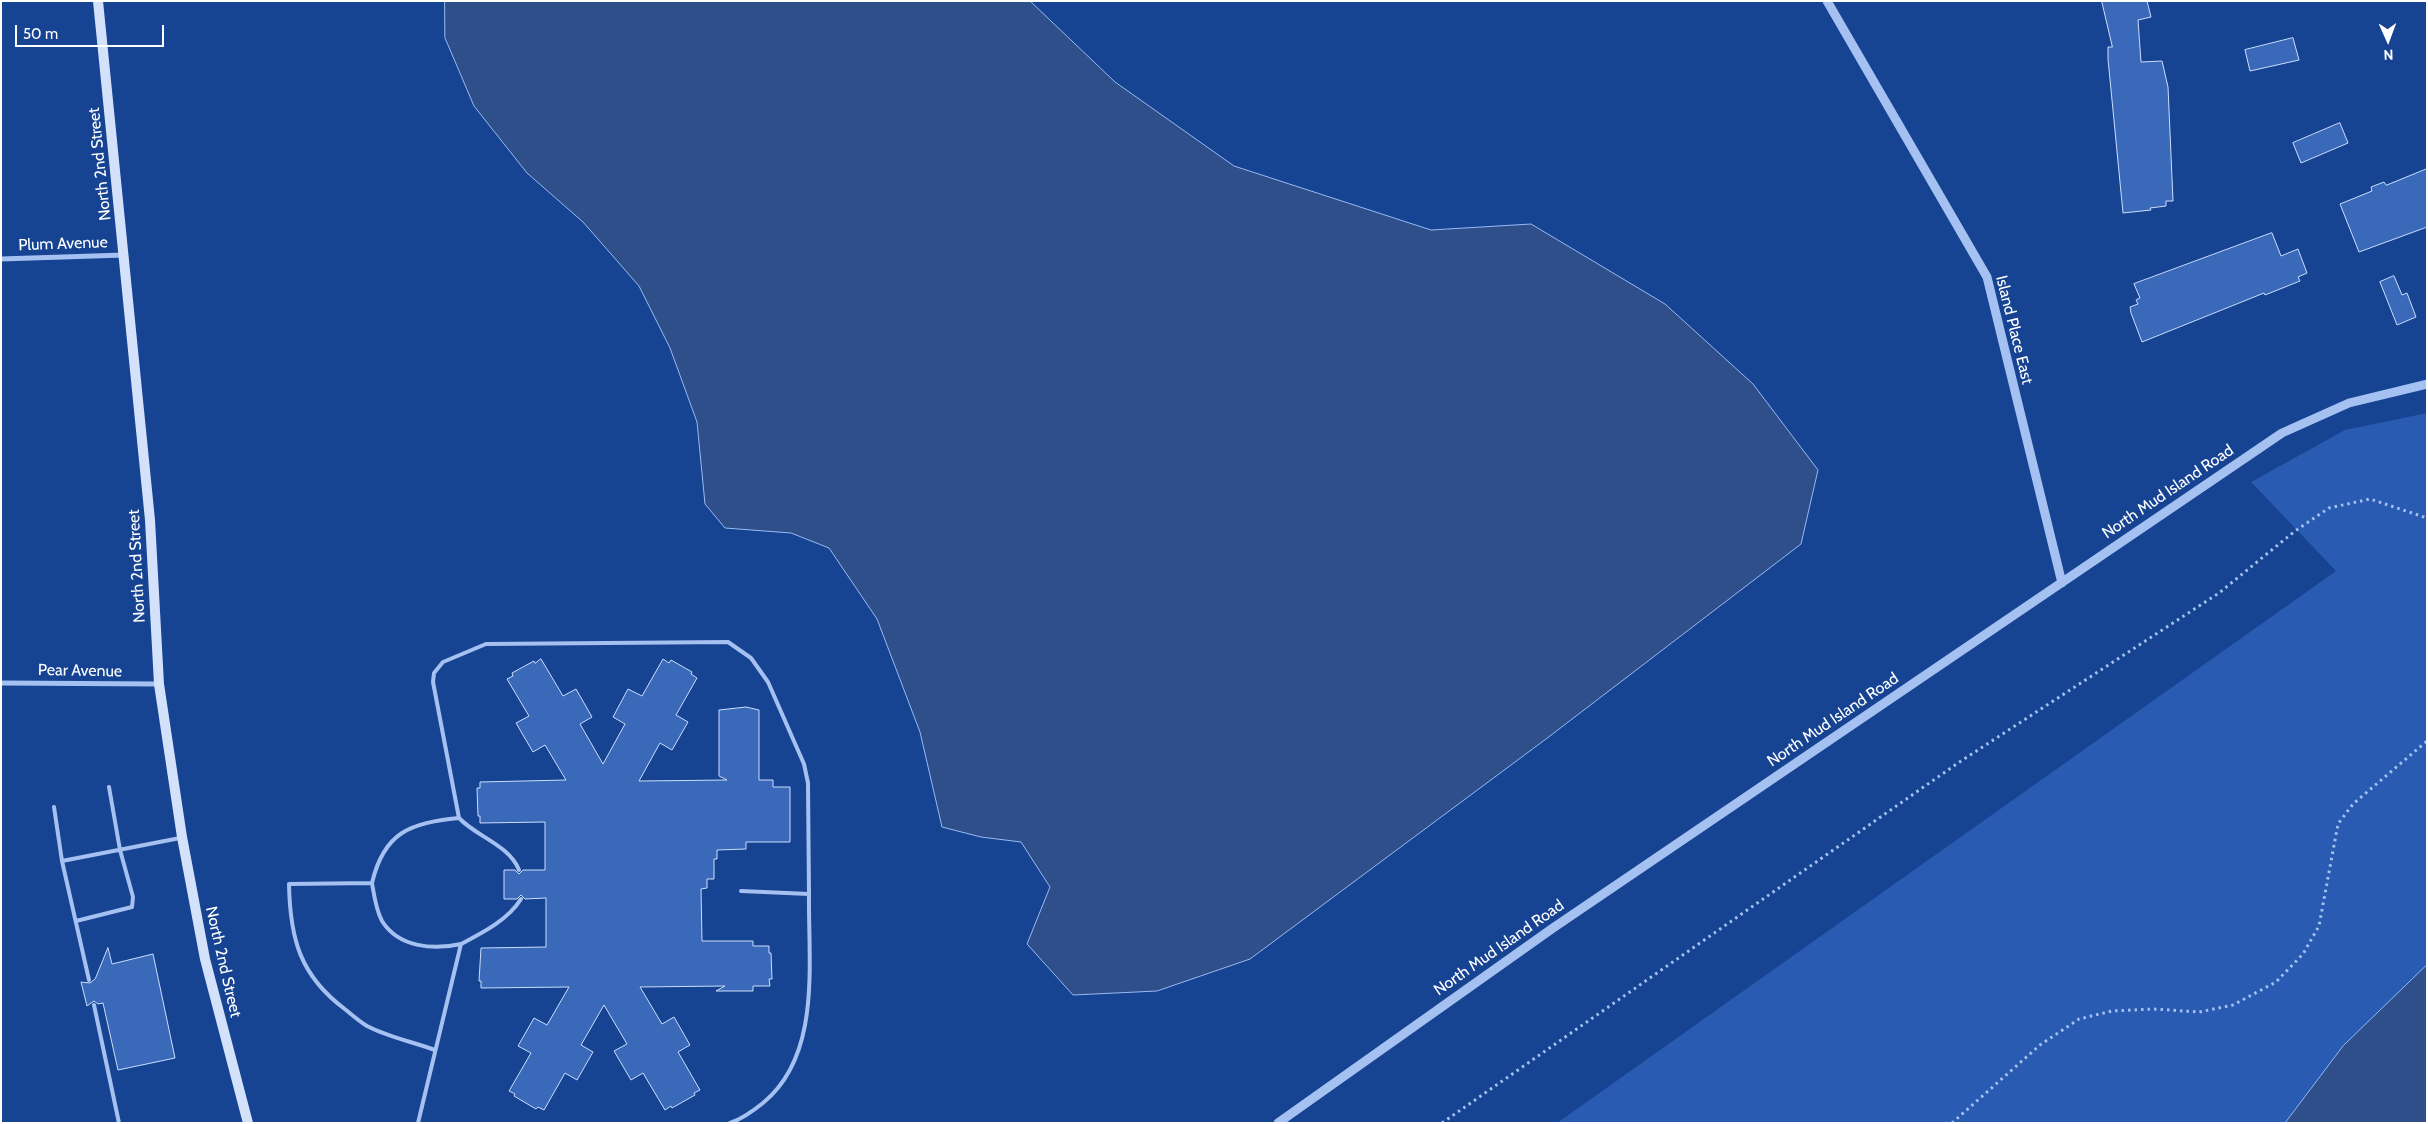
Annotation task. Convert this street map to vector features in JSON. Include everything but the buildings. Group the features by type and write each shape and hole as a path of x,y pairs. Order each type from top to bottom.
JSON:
{"main road":[{"name":"North 2nd Street","path":"98,1 125,255 150,520 159,684 182,837 205,959 248,1123"}],"street":[{"name":"Island Place East","path":"1827,1 1987,277 2062,583"},
{"name":"Plum Avenue","path":"1,259 125,255"},
{"name":"North Mud Island Road","path":"1278,1123 1553,928 2282,432 2349,403 2427,384"},
{"name":"Pear Avenue","path":"1,682 159,684"}],"lane":[{"path":"519,870 516,862 505,852 467,827 459,818 432,682 434,673 443,662 486,644 728,642 751,658 768,682 804,764 808,783 808,1009 790,1070 776,1092 752,1112 730,1123"},
{"path":"76,921 132,907 133,897 120,850 109,787"},
{"path":"54,807 62,861 89,980"},
{"path":"459,818 433,820 419,825 394,839 382,850 372,883 377,909 383,922 399,936 426,948 443,948 461,944 483,932 504,917 521,899"},
{"path":"62,861 182,837"},
{"path":"372,883 289,884 290,916 294,939 306,969 331,999 367,1026 435,1050"},
{"path":"741,891 809,894"},
{"path":"418,1123 461,944"},
{"path":"94,1005 119,1123"}],"path":[{"path":"1442,1123 1958,763 2219,593 2295,531 2329,508 2370,499 2427,518"},
{"path":"1952,1123 2040,1045 2079,1020 2112,1011 2154,1009 2198,1012 2233,1004 2276,982 2303,954 2319,926 2338,824 2353,804 2427,741"}],"shaded area":[{"path":"445,1 1030,1 1115,82 1234,166 1431,230 1531,224 1665,304 1753,384 1818,470 1801,544 1546,739 1250,959 1157,991 1073,995 1027,944 1050,887 1021,842 981,837 942,827 920,732 877,619 829,548 791,533 725,528 705,504 697,422 670,348 639,286 583,222 527,173 474,106 445,38"},
{"path":"2427,413 2427,965 2343,1046 2285,1123 1557,1123 2336,571 2251,482 2345,430"},
{"path":"2427,965 2427,1123 2285,1123 2343,1046"}]}
